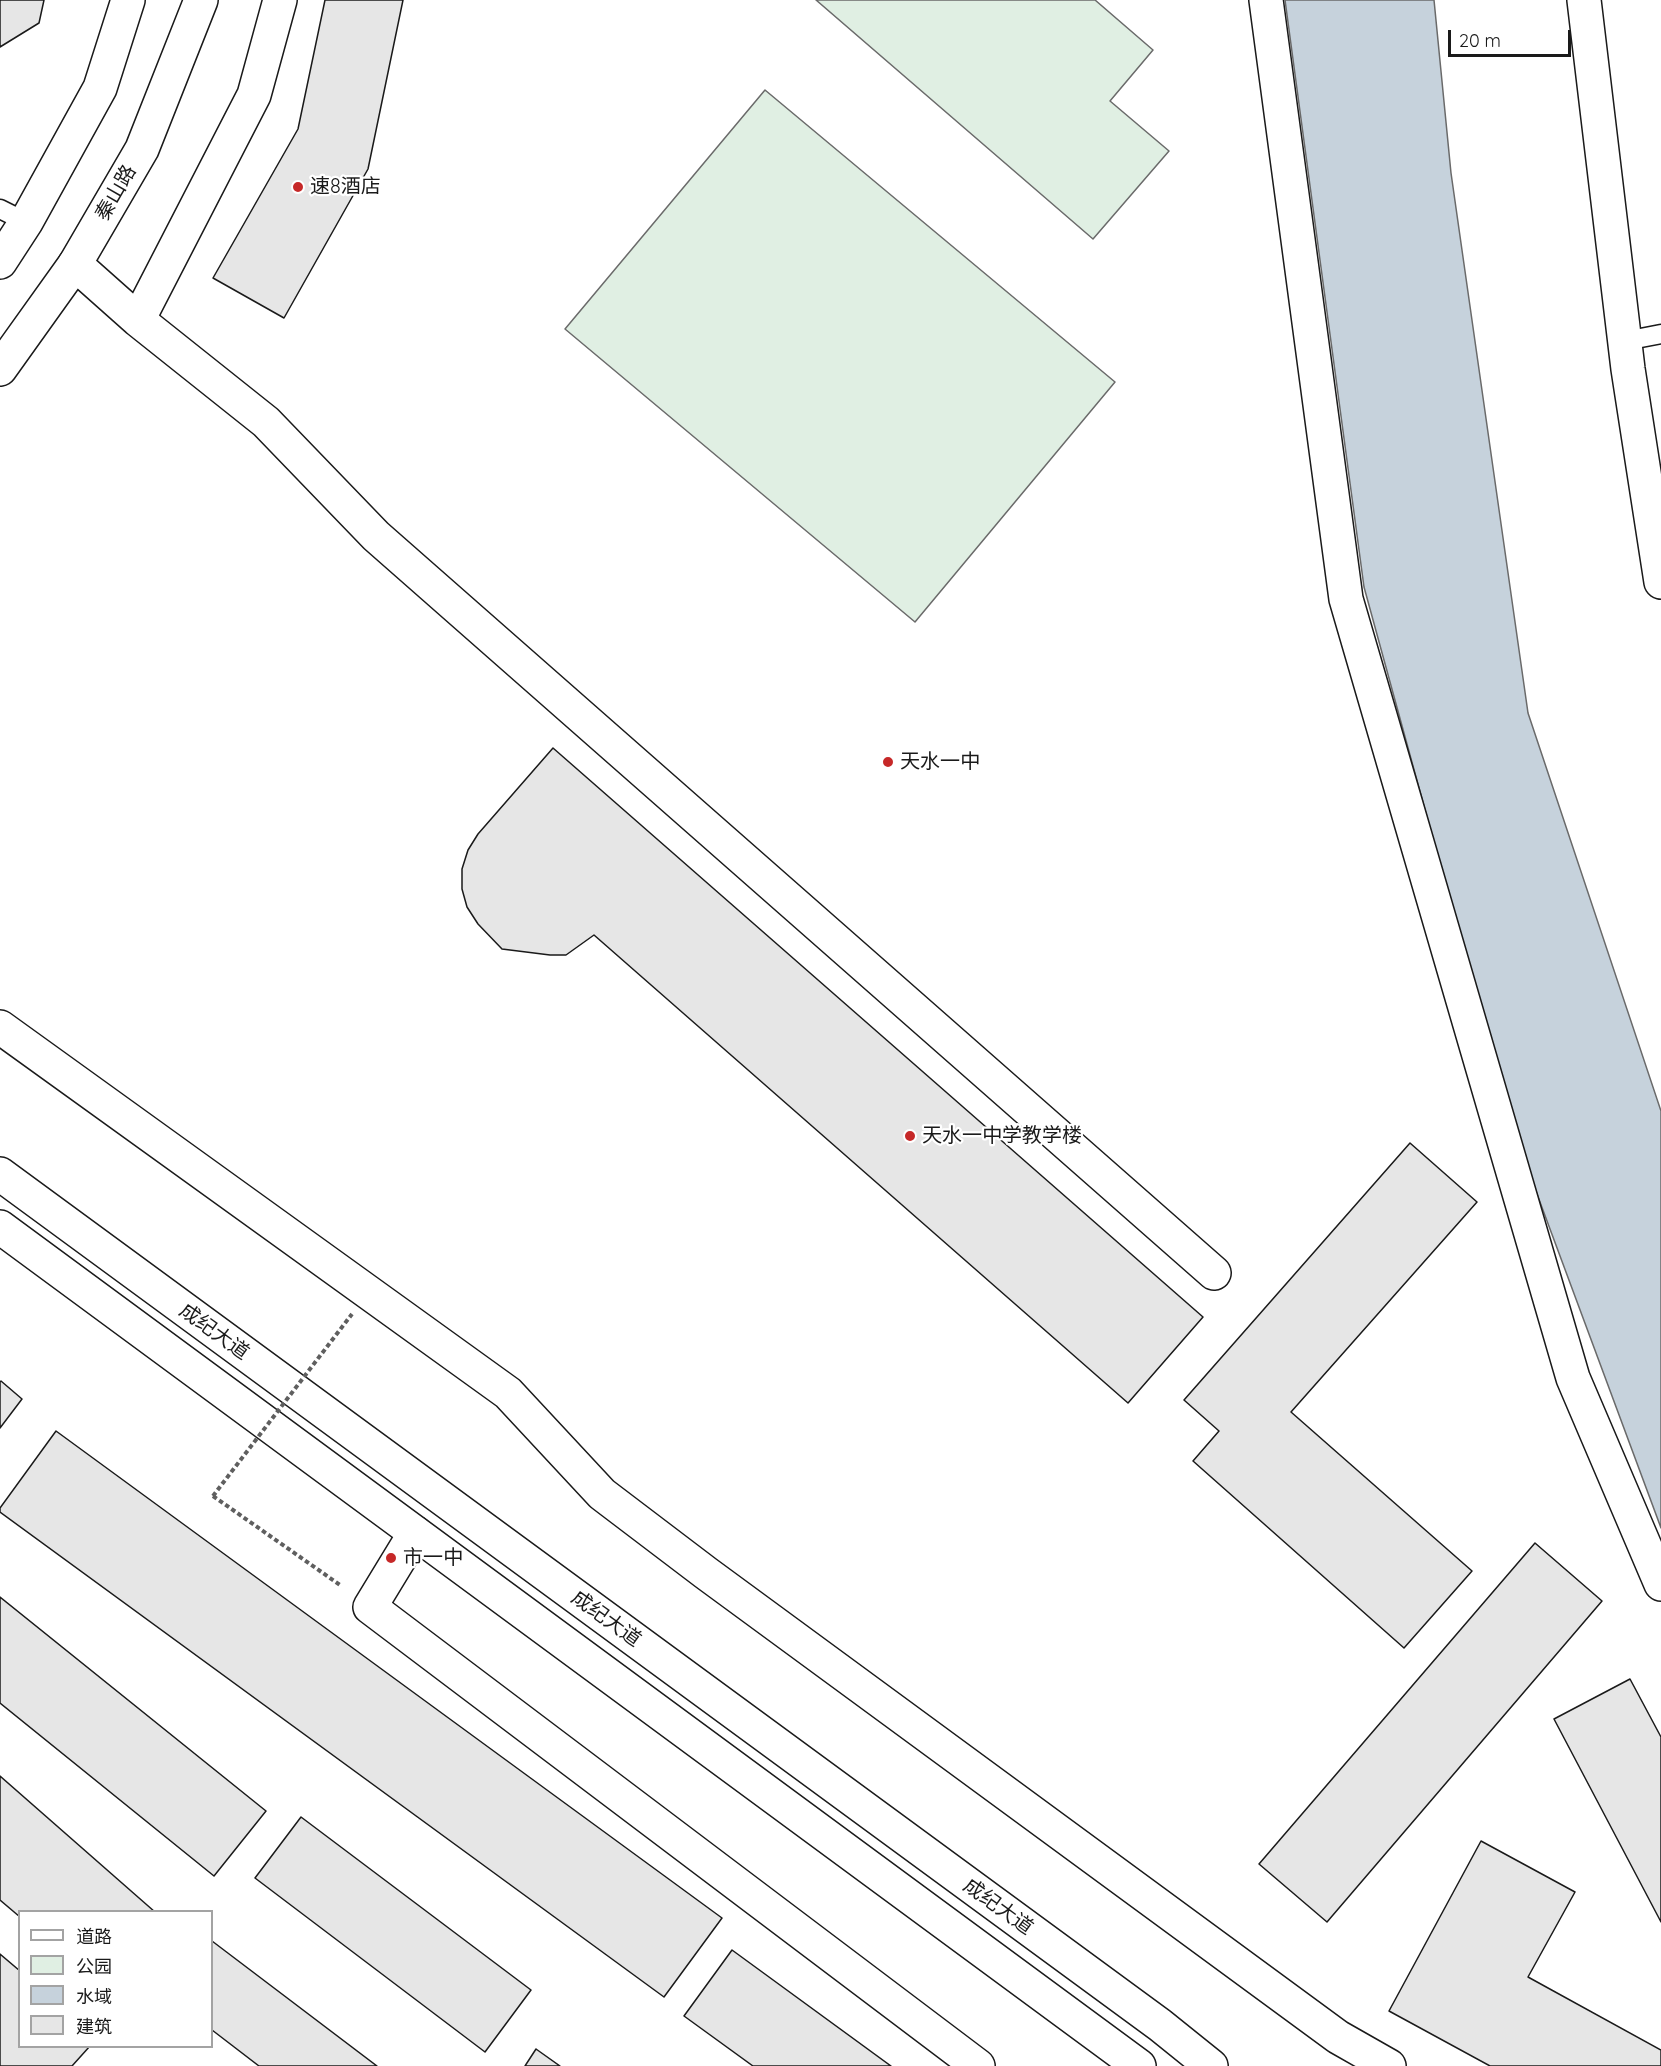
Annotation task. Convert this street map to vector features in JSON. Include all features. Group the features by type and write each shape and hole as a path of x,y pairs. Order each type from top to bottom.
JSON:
{"main road":[{"path":"0,262 13,215 100,88 128,0"},
{"name":"秦山路","path":"0,369 75,264 142,149 201,0"},
{"path":"138,320 254,95 280,0"},
{"path":"1266,0 1346,599 1574,1378 1661,1584"},
{"path":"1584,0 1625,341 1661,582"},
{"path":"75,264 138,320 266,422 385,544 1214,1273"},
{"path":"0,1026 508,1393 602,1494 706,1573 1338,2037 1389,2066"},
{"name":"成纪大道","path":"0,1174 1150,2018 1211,2066"},
{"path":"0,1227 1139,2066"},
{"path":"415,1533 370,1607 978,2066"}],"lane":[{"path":"1625,341 1661,334"}],"path":[{"path":"352,1314 213,1496 370,1607"}],"green space":[{"path":"816,0 1095,0 1153,50 1110,101 1169,151 1093,239"},
{"path":"765,90 1115,382 915,622 565,329"}],"water":[{"path":"1285,0 1434,0 1451,173 1528,713 1661,1111 1661,1528 1511,1124 1364,587"}],"building":[{"path":"0,0 44,0 39,23 0,47"},
{"path":"325,0 403,0 368,169 284,318 213,278 298,129"},
{"name":"天水一中学教学楼","path":"553,748 1203,1317 1128,1403 594,935 566,955 550,955 502,949 478,924 467,907 462,889 462,869 468,850 478,834"},
{"path":"1410,1143 1477,1202 1291,1412 1472,1571 1404,1648 1193,1461 1219,1431 1184,1400"},
{"path":"0,1382 22,1399 0,1428"},
{"path":"56,1431 722,1918 664,1997 0,1512 0,1508"},
{"path":"1535,1543 1602,1601 1327,1922 1259,1864"},
{"path":"0,1597 266,1811 214,1876 0,1703"},
{"path":"1630,1679 1661,1737 1661,1922 1554,1719"},
{"path":"0,1776 153,1910 18,1910 18,1915 0,1900"},
{"path":"301,1817 531,1990 485,2052 255,1878"},
{"path":"1481,1841 1575,1892 1528,1977 1661,2050 1661,2066 1490,2066 1389,2011"},
{"path":"213,1942 377,2066 259,2066 213,2031"},
{"path":"732,1950 891,2066 753,2066 684,2016"},
{"path":"0,1954 18,1969 18,2048 88,2048 72,2066 0,2066"},
{"path":"536,2049 560,2066 525,2066"}],"place":[{"name":"速8酒店","path":"298,187"},
{"name":"天水一中","path":"888,762"},
{"name":"天水一中学教学楼","path":"910,1136"},
{"name":"市一中","path":"391,1558"}]}
